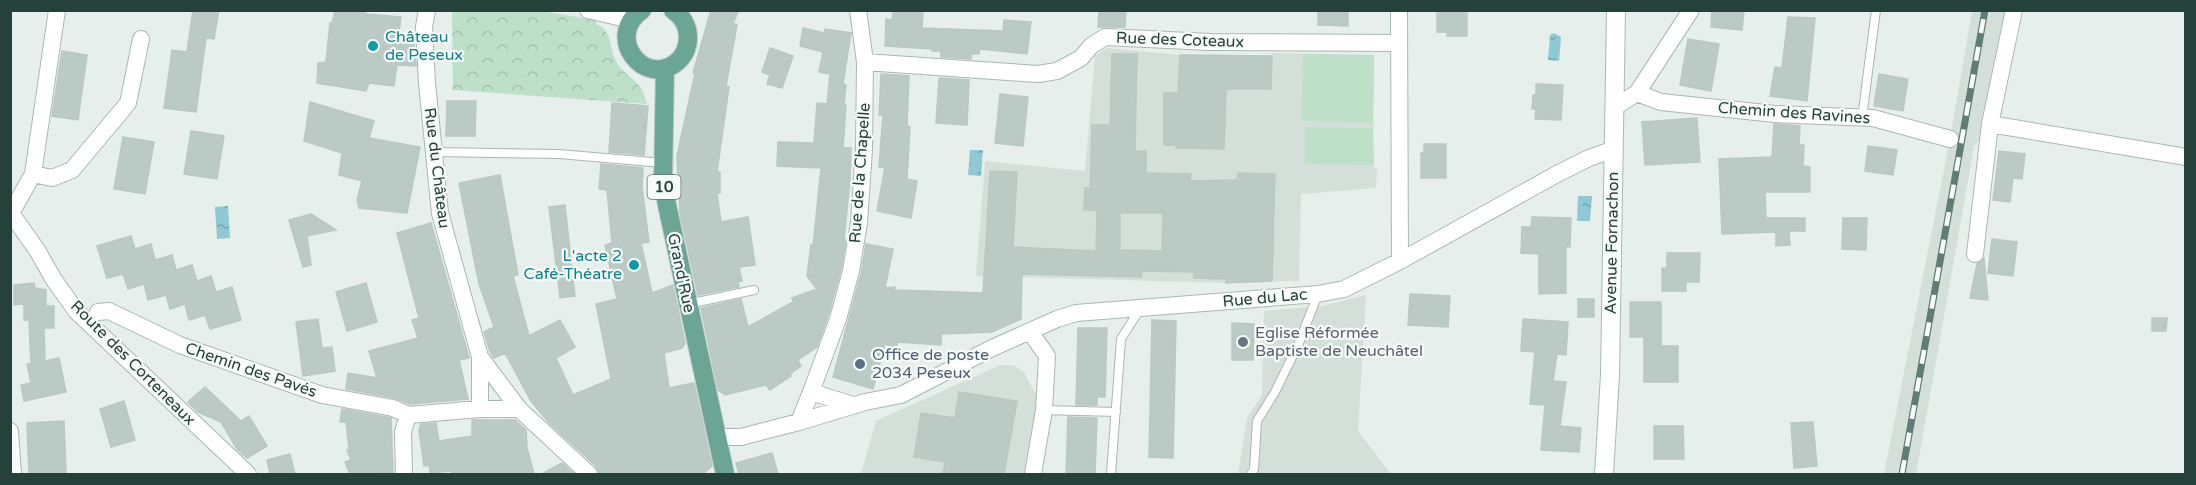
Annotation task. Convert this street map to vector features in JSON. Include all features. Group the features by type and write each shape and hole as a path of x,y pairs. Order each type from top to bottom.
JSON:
{"main road":[{"path":"636,15 626,34 626,44 636,61 645,67 655,69 674,64 686,50 688,31 683,14"},
{"name":"Grand'Rue","path":"665,68 663,163 667,205 725,474"}],"street":[{"path":"11,213 33,174 57,10"},
{"name":"Rue du Château","path":"427,10 424,27 427,84 440,213 480,357 480,409"},
{"path":"588,10 636,15"},
{"name":"Rue de la Chapelle","path":"799,422 838,319 851,271 859,223 864,149 865,62 858,10"},
{"path":"1399,10 1400,261"},
{"name":"Avenue Fornachon","path":"1604,474 1610,375 1616,10"},
{"path":"1615,107 1637,93 1691,10"},
{"path":"1975,254 1990,124 2014,10"},
{"name":"Rue des Coteaux","path":"865,62 1038,74 1057,70 1081,58 1091,46 1105,37 1210,42 1399,43"},
{"path":"33,174 52,178 72,170 128,102 141,39"},
{"name":"Chemin des Ravines","path":"1637,93 1661,102 1775,114 1873,118 1950,139"},
{"path":"1990,124 2186,157"},
{"name":"Rue du Lac","path":"799,422 853,405 901,395 990,349 1058,319 1076,314 1318,294 1344,289 1400,261 1557,174 1589,158 1606,152 1613,153"},
{"name":"Route des Corteneaux","path":"11,213 77,312 248,474"},
{"name":"Chemin des Pavés","path":"98,312 108,311 180,345 322,395 393,408 408,415"},
{"path":"1030,333 1047,356 1044,410 1033,474"},
{"name":"Rue du Château","path":"480,357 519,409 589,474"},
{"path":"811,392 853,405"},
{"path":"404,474 403,432 408,415 480,409 519,409"},
{"path":"717,437 741,437 799,422"},
{"path":"10,431 13,474"}],"lane":[{"path":"1862,118 1876,10"},
{"path":"434,153 559,154 663,163"},
{"path":"688,304 754,290"},
{"path":"1251,474 1254,469 1257,421 1275,392 1299,344 1318,294"},
{"path":"1112,474 1121,339 1140,309"},
{"path":"1044,410 1116,412"}],"shaded area":[{"path":"1972,11 2014,11 1990,124 1974,147 1916,474 1884,474 1950,139"},
{"path":"1107,48 1180,55 1271,56 1272,53 1374,55 1373,167 1377,168 1376,188 1301,194 1299,281 1226,283 976,276 985,161 1085,171 1095,56"},
{"path":"1366,295 1358,431 1391,474 1238,474 1247,418 1262,395 1264,311 1322,306"},
{"path":"1000,365 1013,365 1024,372 1044,410 1033,474 861,474 876,421"}],"green space":[{"path":"452,11 541,11 596,20 596,24 602,27 608,35 617,63 638,84 647,104 453,90"},
{"path":"1303,54 1374,55 1373,123 1301,121"},
{"path":"1305,127 1373,128 1374,165 1305,164"}],"water":[{"path":"1554,33 1561,37 1559,61 1548,60 1550,35"},
{"path":"970,150 983,150 981,176 968,175"},
{"path":"1578,196 1592,196 1590,221 1577,221"},
{"path":"228,206 230,238 217,239 215,207"}],"building":[{"path":"193,10 219,10 214,39 206,38 196,112 164,108 172,50 187,52"},
{"path":"335,10 366,10 365,14 401,17 398,40 414,43 416,66 397,65 394,86 369,83 366,91 317,83 318,63 326,62 330,23 332,23"},
{"path":"711,10 739,10 733,23 737,25 726,86 729,87 717,172 720,172 720,193 717,193 721,222 748,217 755,265 739,267 742,281 738,282 739,287 698,295 680,213 677,156 695,73 693,73"},
{"path":"893,10 923,10 922,28 1003,31 1004,20 1031,22 1027,54 980,49 979,54 971,54 971,59 941,57 941,51 932,51 933,49 885,46 886,19 892,20"},
{"path":"1099,10 1126,10 1125,27 1098,27"},
{"path":"1318,10 1348,10 1348,26 1318,25"},
{"path":"1437,10 1467,10 1467,36 1447,36 1447,32 1437,32"},
{"path":"1712,10 1744,10 1742,30 1711,27"},
{"path":"1788,17 1815,18 1807,101 1770,96 1775,67 1782,68"},
{"path":"803,28 824,33 825,29 851,33 843,84 846,85 844,105 846,105 843,148 851,148 844,239 846,240 841,269 817,347 798,360 801,366 770,390 766,385 725,395 718,390 701,308 741,299 748,327 793,302 792,298 817,289 807,276 811,245 813,246 821,168 777,166 778,142 814,143 817,103 827,104 830,74 819,72 823,52 800,46"},
{"path":"1688,39 1719,44 1711,91 1680,85"},
{"path":"770,48 793,56 782,88 767,84 770,75 762,72"},
{"path":"62,51 87,55 78,120 52,116"},
{"path":"1112,54 1137,54 1135,151 1146,151 1146,173 1191,174 1190,181 1237,180 1238,173 1275,174 1272,281 1226,283 1226,279 1194,278 1194,272 1142,271 1141,277 1022,274 1021,319 992,332 941,334 941,345 898,342 896,348 885,344 873,389 833,377 861,274 866,244 893,249 885,288 983,293 990,171 1017,172 1013,247 1096,251 1097,210 1084,210 1085,188 1090,189 1092,125 1110,125","holes":["1120,213 1163,213 1162,251 1120,250"]},
{"path":"1180,55 1272,56 1271,89 1226,89 1224,149 1176,148 1177,145 1164,145 1164,93 1178,93"},
{"path":"881,74 909,76 907,126 910,127 907,179 917,181 911,218 877,211 885,167 879,167 883,115 879,115"},
{"path":"1879,74 1908,79 1903,111 1874,106"},
{"path":"939,78 969,80 967,125 936,123"},
{"path":"1536,84 1563,85 1561,120 1535,119 1536,109 1532,109"},
{"path":"1000,94 1028,97 1023,146 995,143"},
{"path":"447,101 476,101 475,136 446,136"},
{"path":"310,102 374,121 369,138 420,147 407,213 359,208 357,200 362,181 339,175 342,153 304,141"},
{"path":"612,103 648,106 644,155 609,152"},
{"path":"1697,118 1700,162 1645,165 1642,122"},
{"path":"1774,124 1800,126 1799,145 1804,145 1803,166 1810,167 1810,192 1765,192 1766,218 1805,218 1805,231 1789,231 1790,245 1776,246 1776,232 1722,234 1719,159 1772,157"},
{"path":"191,131 224,136 217,179 184,174"},
{"path":"123,137 154,142 145,194 114,189"},
{"path":"1424,144 1446,144 1446,178 1421,178 1421,153 1424,153"},
{"path":"1868,146 1897,150 1893,175 1865,171"},
{"path":"1999,151 2025,154 2022,179 2013,178 2010,202 1993,200"},
{"path":"601,164 643,168 642,187 649,242 641,243 652,293 673,285 685,343 682,348 664,353 669,388 694,383 712,466 703,474 599,474 596,466 549,423 531,401 505,353 494,358 490,352 484,332 494,327 479,284 459,183 500,175 518,275 513,276 529,336 560,320 575,347 556,358 573,395 611,379 596,304 617,299 605,245 612,243 607,190 599,189"},
{"path":"565,205 575,296 560,298 549,207"},
{"path":"311,214 336,230 307,236 311,265 303,267 289,220"},
{"path":"1532,217 1571,218 1570,247 1566,246 1566,293 1539,294 1539,254 1521,253 1522,227 1531,227"},
{"path":"1843,218 1867,218 1866,250 1842,249"},
{"path":"431,223 469,358 459,360 468,399 410,404 395,398 346,389 348,373 377,378 369,351 418,338 412,320 419,318 397,233"},
{"path":"131,236 135,249 151,244 155,260 172,255 176,270 192,265 197,281 211,276 216,292 232,287 241,320 210,329 205,315 189,320 185,304 170,309 166,295 148,300 144,284 128,289 123,274 107,278 97,246"},
{"path":"1992,239 2017,242 2013,276 1988,273"},
{"path":"1667,253 1700,253 1699,282 1686,282 1686,291 1662,291 1662,268 1667,268"},
{"path":"1984,258 1988,300 1970,298 1977,264"},
{"path":"34,283 35,288 46,290 46,306 54,306 54,328 44,328 45,361 59,358 66,392 24,401 21,385 31,383 27,364 31,364 29,320 24,320 24,304 14,305 14,285"},
{"path":"366,283 377,322 347,331 336,292"},
{"path":"1410,294 1450,296 1448,327 1408,325"},
{"path":"1578,299 1594,299 1594,317 1578,317"},
{"path":"1630,302 1661,302 1661,346 1678,346 1678,382 1644,382 1644,337 1630,337"},
{"path":"2152,318 2167,318 2166,331 2152,331"},
{"path":"318,319 322,348 332,347 335,371 303,376 296,322"},
{"path":"1523,319 1568,322 1566,355 1557,354 1553,381 1566,382 1560,426 1581,428 1579,452 1541,450 1545,405 1530,404 1535,352 1521,351"},
{"path":"1152,320 1176,321 1173,458 1149,457"},
{"name":"Eglise Réformée Baptiste de Neuchâtel","path":"1232,323 1254,324 1253,360 1232,360"},
{"path":"1078,328 1107,328 1105,397 1097,397 1097,405 1076,405"},
{"path":"205,387 241,421 249,416 267,446 247,458 237,449 221,422 198,412 188,402"},
{"path":"959,392 1017,401 1004,474 943,474 945,462 914,457 921,413 955,418"},
{"path":"124,401 135,440 111,447 100,409"},
{"path":"342,409 391,418 393,473 350,474 345,462 351,460 347,450 349,449 346,422 340,422"},
{"path":"1068,417 1097,418 1095,474 1066,474"},
{"path":"472,420 515,420 526,430 527,448 534,474 452,474 451,471 430,473 429,465 424,466 419,430 421,424 436,423 439,441 472,436"},
{"path":"64,421 66,474 29,474 27,423"},
{"path":"1813,422 1817,466 1794,468 1791,423"},
{"path":"1654,426 1683,426 1684,459 1654,459"},
{"path":"772,453 778,474 739,474 736,463"},
{"path":"290,454 295,474 270,474 267,460"},
{"path":"562,463 574,474 542,474"}],"railway":[{"path":"1902,474 1985,10"}],"place":[{"name":"Château de Peseux","path":"373,46"},
{"name":"L'acte 2 Café-Théatre","path":"634,265"},
{"name":"Eglise Réformée Baptiste de Neuchâtel","path":"1243,342"},
{"name":"Office de poste 2034 Peseux","path":"860,364"}]}
